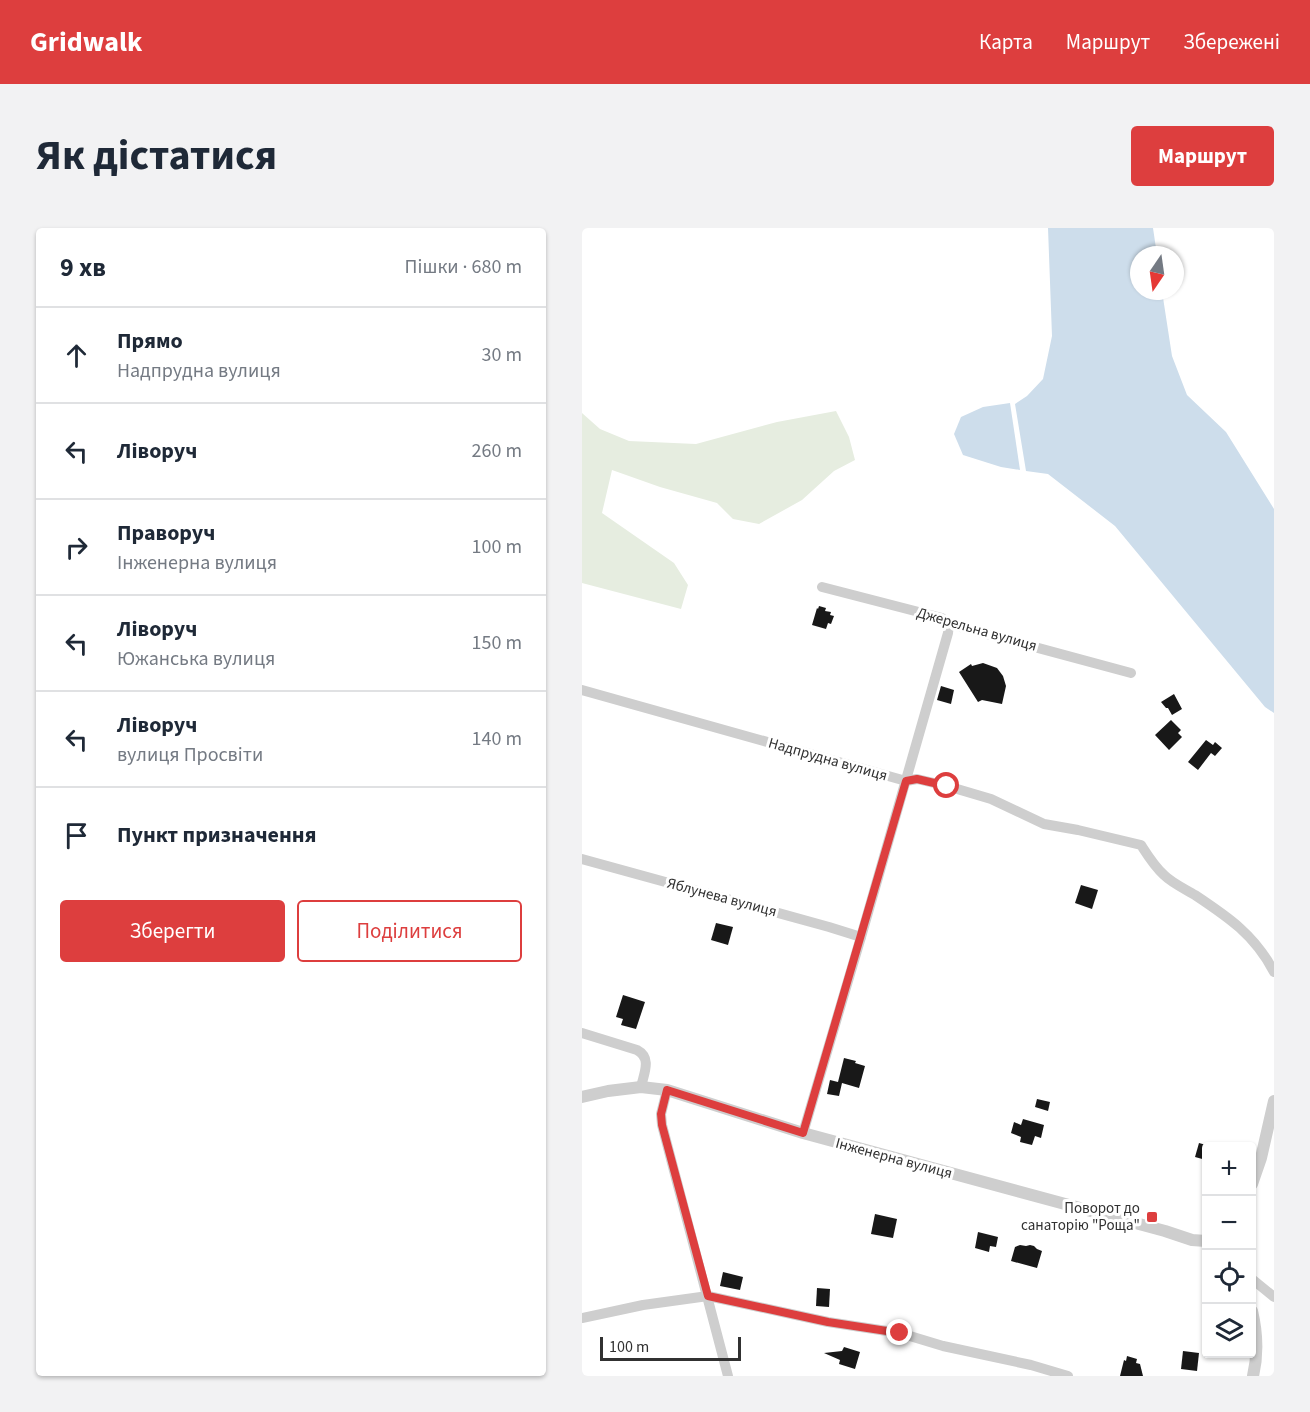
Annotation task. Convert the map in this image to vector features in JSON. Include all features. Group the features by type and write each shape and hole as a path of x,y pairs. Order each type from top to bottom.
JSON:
{"street":[{"name":"Джерельна вулиця","path":"822,586 942,618 949,624 1131,672"},
{"path":"803,1133 906,781 949,624"},
{"name":"Надпрудна вулиця","path":"582,690 906,781 917,779 947,786 991,799 1044,824 1141,845 1154,865 1165,876 1243,929 1274,972"},
{"name":"Яблунева вулиця","path":"582,859 861,937"},
{"path":"582,1033 637,1050 643,1054 646,1064 641,1087"},
{"name":"Інженерна вулиця","path":"582,1097 608,1090 641,1087 667,1090 803,1133 1192,1240 1202,1241"},
{"path":"667,1090 661,1114 662,1125 728,1376"},
{"path":"1256,1171 1274,1101"},
{"path":"1256,1283 1274,1297"},
{"path":"582,1318 643,1305 708,1296 828,1322 900,1333 943,1346 1031,1365 1068,1376"},
{"path":"1253,1376 1256,1358"}],"shaded area":[{"path":"836,411 849,437 855,460 834,471 802,500 759,524 733,519 717,503 660,487 612,470 602,513 674,563 688,585 681,609 582,583 582,413 600,429 629,441 696,444 777,422"}],"water":[{"path":"1048,228 1153,228 1156,246 1130,246 1130,300 1163,300 1172,356 1187,395 1226,432 1274,509 1274,713 1265,707 1115,526 1048,474 1026,471 1015,404 1027,396 1043,379 1052,336"},
{"path":"1010,403 1020,470 1001,467 963,455 954,434 961,417 983,407"}],"building":[{"path":"819,606 826,608 825,611 831,612 830,615 834,616 826,629 812,625"},
{"path":"983,663 997,668 1003,676 1006,686 1002,704 982,700 978,702 959,672 971,664 972,666"},
{"path":"941,686 954,690 951,704 937,700"},
{"path":"1174,694 1182,709 1172,715 1161,702"},
{"path":"1171,720 1181,730 1178,733 1182,737 1169,750 1155,735"},
{"path":"1206,740 1213,745 1215,742 1222,748 1215,756 1211,753 1198,770 1188,762"},
{"path":"1081,885 1098,890 1092,909 1075,903"},
{"path":"716,923 733,927 728,945 711,940"},
{"path":"623,995 645,1002 636,1029 621,1025 623,1019 616,1017"},
{"path":"844,1058 865,1066 859,1088 842,1083 839,1096 827,1094 830,1080 838,1082"},
{"path":"1037,1099 1050,1102 1048,1111 1035,1107"},
{"path":"1023,1119 1044,1125 1041,1138 1035,1136 1032,1145 1020,1142 1021,1137 1011,1133 1014,1122 1021,1125"},
{"path":"1199,1143 1202,1144 1202,1159 1195,1157"},
{"path":"875,1214 897,1219 893,1238 871,1234"},
{"path":"978,1232 998,1237 996,1247 990,1246 989,1252 975,1248"},
{"path":"1034,1246 1042,1251 1037,1268 1011,1261 1015,1247"},
{"path":"723,1272 743,1277 740,1290 720,1286"},
{"path":"817,1288 830,1289 829,1307 816,1306"},
{"path":"844,1347 860,1352 855,1369 839,1364 840,1360 824,1353 842,1351"},
{"path":"1183,1351 1199,1353 1197,1371 1181,1369"},
{"path":"1127,1356 1137,1359 1136,1363 1140,1364 1143,1376 1120,1376"}],"place":[{"name":"Поворот до санаторію \"Роща\"","path":"1152,1217"}],"route":[{"path":"900,1333 828,1322 708,1296 661,1114 667,1090 803,1133 906,781 917,779 947,786"}]}
